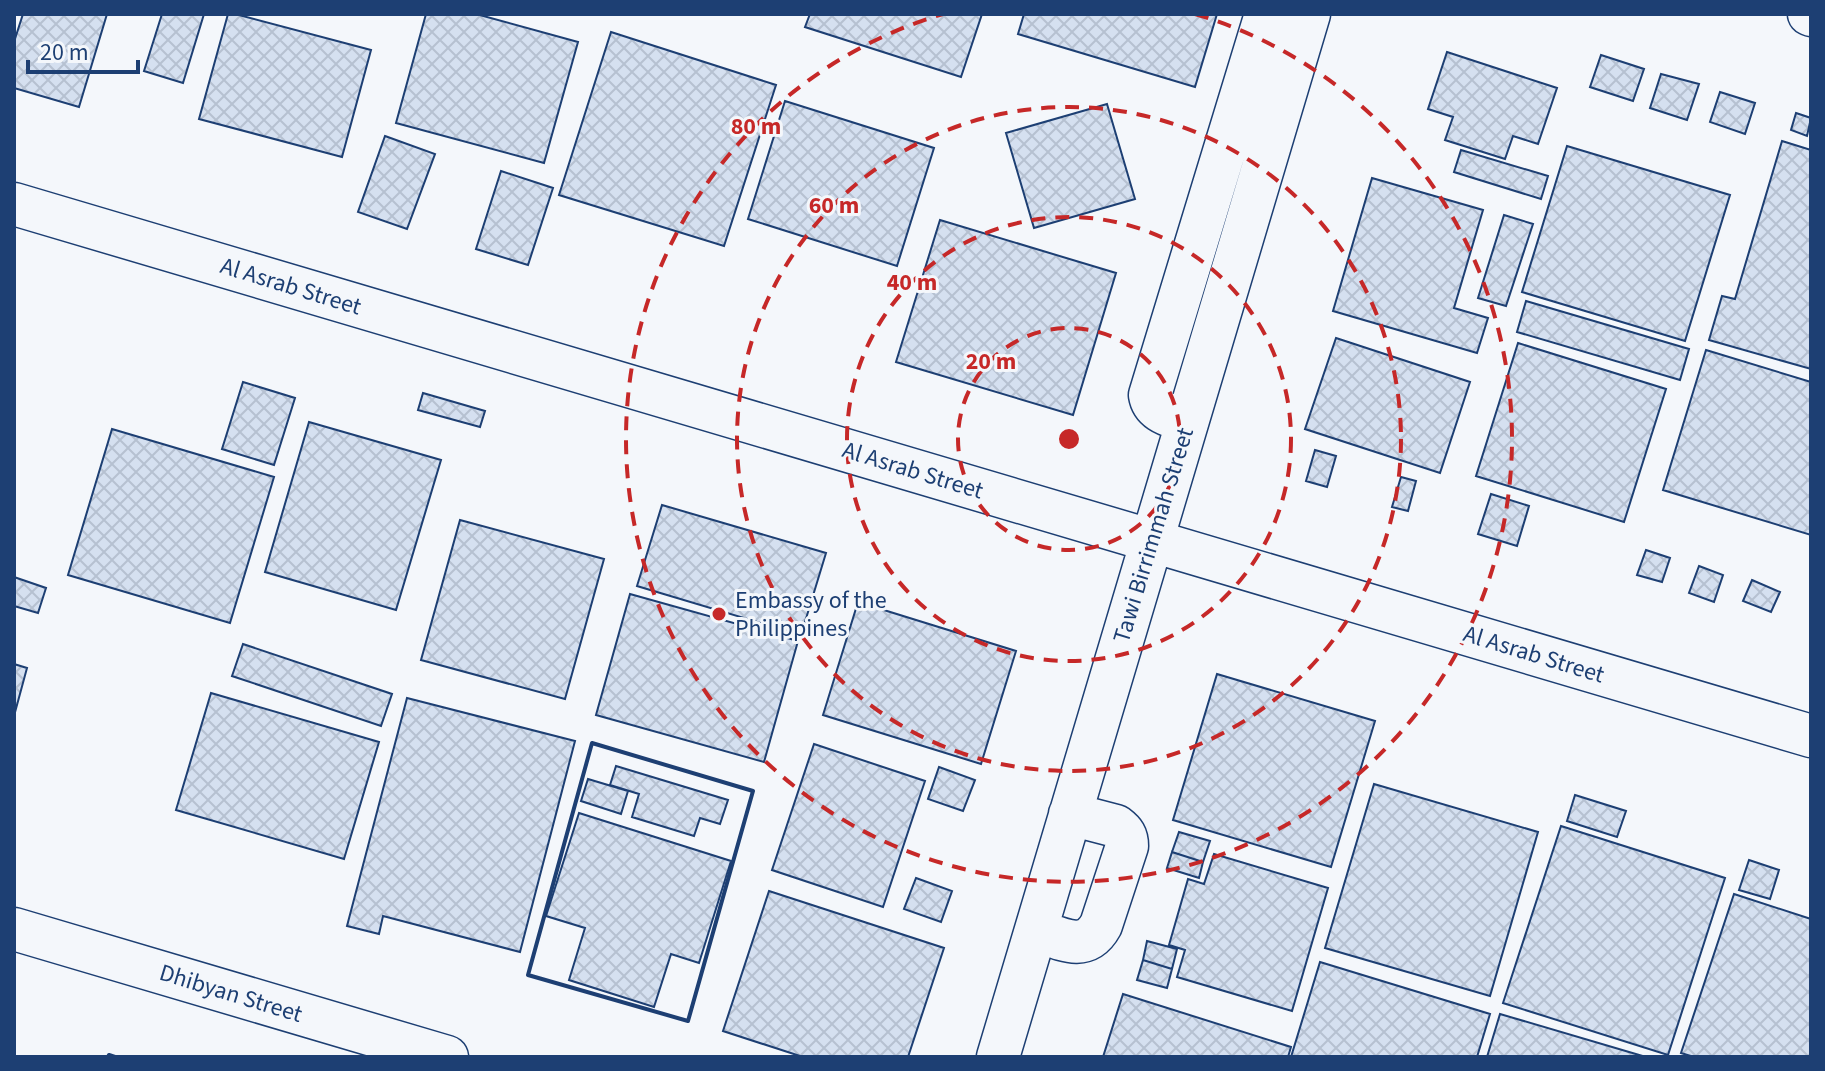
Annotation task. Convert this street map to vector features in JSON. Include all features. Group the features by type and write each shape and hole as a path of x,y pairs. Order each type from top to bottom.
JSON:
{"street":[{"path":"1187,422 1158,411 1150,401 1150,395 1266,14"},
{"name":"Tawi Birrimmah Street","path":"998,1057 1309,14"},
{"name":"Al Asrab Street","path":"14,204 1811,736"},
{"path":"1036,930 1077,943 1097,932 1127,846 1127,838 1116,826 1070,814"},
{"name":"Dhibyan Street","path":"14,929 447,1057"}],"building":[{"path":"23,14 107,14 79,107 14,88 14,42"},
{"path":"162,14 204,14 183,83 144,71"},
{"path":"228,14 371,50 342,157 199,119"},
{"path":"426,14 476,14 578,42 544,163 396,123"},
{"path":"810,14 982,14 961,77 805,27"},
{"path":"1024,14 1217,14 1195,87 1018,34"},
{"path":"611,32 776,85 724,246 559,195"},
{"path":"1447,52 1557,88 1538,144 1513,136 1505,159 1445,140 1453,117 1428,109"},
{"path":"1601,55 1644,69 1633,101 1590,87"},
{"path":"1661,74 1699,84 1687,120 1650,108"},
{"path":"1720,92 1755,103 1745,134 1710,122"},
{"path":"785,101 934,148 897,266 748,219"},
{"path":"1107,104 1135,199 1034,228 1006,133"},
{"path":"1796,113 1811,118 1807,136 1791,130"},
{"path":"385,136 435,154 407,229 358,212"},
{"path":"1782,141 1811,150 1811,369 1709,340 1722,296 1735,299"},
{"path":"1567,146 1730,195 1685,341 1522,292"},
{"path":"1461,150 1548,176 1541,199 1454,172"},
{"path":"501,171 553,188 528,265 476,249"},
{"path":"1372,178 1483,210 1454,308 1488,318 1477,353 1333,311"},
{"path":"1504,215 1533,224 1506,306 1478,298"},
{"path":"940,220 1116,273 1073,415 896,362"},
{"path":"1526,301 1689,349 1680,380 1517,332"},
{"path":"1336,338 1470,382 1440,473 1305,429"},
{"path":"1518,343 1666,389 1624,522 1476,476"},
{"path":"1706,350 1811,382 1811,535 1663,490"},
{"path":"243,382 295,398 274,465 222,449"},
{"path":"423,393 485,411 480,427 418,410"},
{"path":"309,422 441,460 396,610 265,572"},
{"path":"112,429 274,477 230,623 68,575"},
{"path":"1315,450 1336,456 1327,487 1306,481"},
{"path":"1401,477 1416,481 1408,511 1392,507"},
{"path":"1491,494 1529,506 1517,546 1478,534"},
{"path":"662,505 826,553 801,635 637,586"},
{"path":"460,520 604,559 565,699 421,660"},
{"path":"1646,550 1670,558 1662,582 1637,575"},
{"path":"1699,566 1723,575 1714,602 1689,593"},
{"path":"14,577 46,588 38,613 14,606"},
{"path":"1752,580 1780,592 1771,612 1743,601"},
{"path":"630,594 798,641 764,762 596,715"},
{"path":"858,602 1016,651 981,764 823,715"},
{"path":"243,644 392,694 381,726 232,676"},
{"path":"14,664 27,668 14,716"},
{"path":"1217,674 1375,721 1331,867 1173,820"},
{"path":"211,693 379,742 344,859 176,810"},
{"path":"407,698 575,741 520,952 383,916 379,934 347,926"},
{"path":"814,744 925,781 883,907 772,870"},
{"path":"616,766 728,800 720,824 700,818 694,836 632,817 639,794 610,785"},
{"path":"939,767 975,780 963,811 928,799"},
{"path":"588,779 628,791 621,814 581,801"},
{"path":"1374,784 1538,832 1490,996 1325,948"},
{"path":"1575,795 1626,811 1617,837 1567,821"},
{"path":"579,813 731,861 699,963 671,954 654,1007 569,980 585,928 546,916"},
{"path":"1561,826 1725,878 1668,1055 1503,1003"},
{"path":"1179,832 1210,841 1203,862 1172,852"},
{"path":"1172,852 1203,862 1199,878 1167,868"},
{"path":"1214,854 1328,888 1292,1011 1177,977 1185,950 1169,945 1188,879 1204,884"},
{"path":"1749,860 1779,870 1770,899 1739,890"},
{"path":"916,878 952,891 941,922 904,909"},
{"path":"769,891 944,948 908,1057 803,1057 723,1031"},
{"path":"1734,894 1811,919 1811,1057 1694,1057 1681,1053"},
{"path":"1147,941 1177,949 1172,969 1143,960"},
{"path":"1143,960 1172,969 1167,988 1137,980"},
{"path":"1320,962 1490,1014 1477,1057 1291,1057"},
{"path":"1123,994 1291,1047 1288,1057 1103,1057"},
{"path":"1500,1014 1646,1057 1487,1057"}],"wall":[{"path":"592,743 753,791 688,1021 528,975 592,743"},
{"path":"108,1057 115,1057"}],"place":[{"name":"Embassy of the Philippines","path":"719,614"}]}
